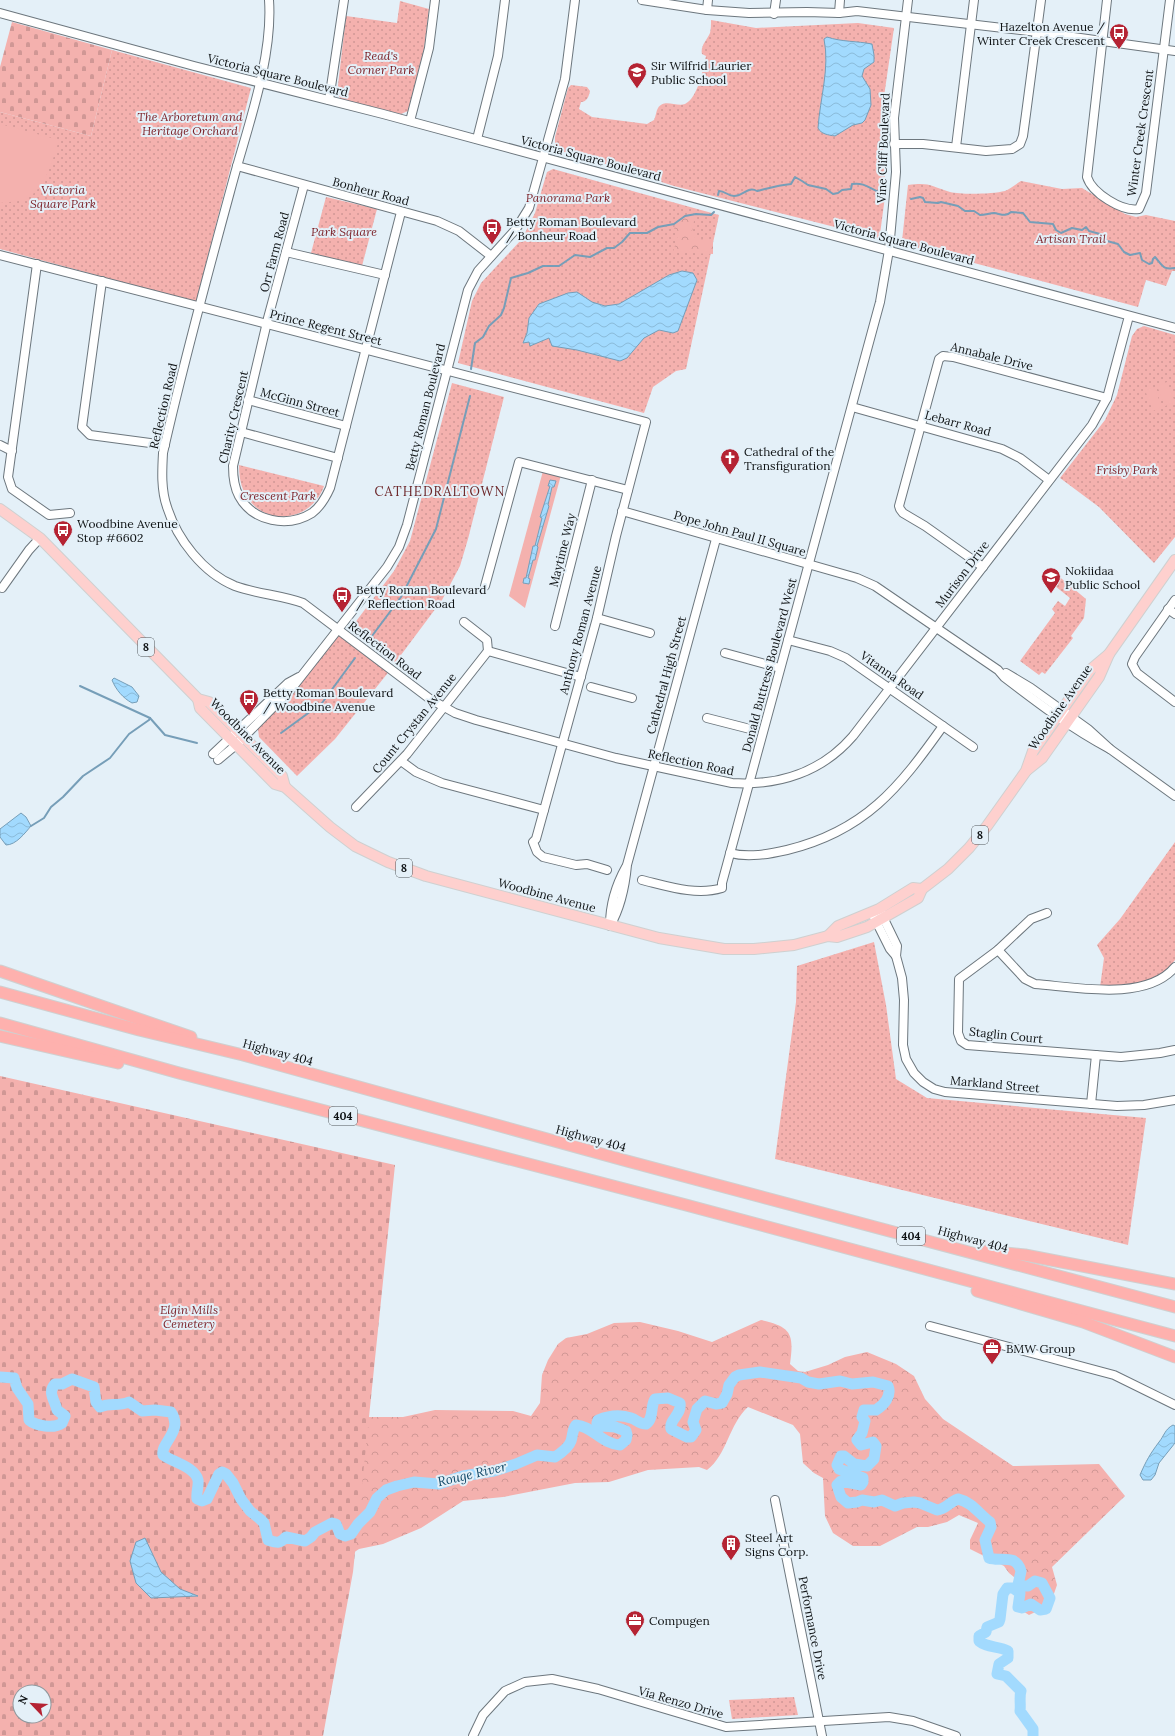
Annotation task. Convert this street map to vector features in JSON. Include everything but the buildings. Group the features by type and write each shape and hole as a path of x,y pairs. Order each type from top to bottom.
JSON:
{"highway":[{"path":"0,971 129,1014 243,1056"},
{"name":"Highway 404","path":"0,992 1175,1307"},
{"name":"404","path":"0,1023 179,1072 1175,1336"},
{"path":"0,1036 165,1074 179,1072"},
{"path":"839,1246 932,1278 1083,1322 1175,1357"},
{"path":"947,1246 1025,1255 1175,1284"}],"main road":[{"name":"Woodbine Avenue","path":"0,509 40,538 198,699 209,702 236,738 282,776 286,787 330,827 355,846 388,862 426,876 610,926 659,938 724,949 754,949 794,945 828,936 837,937 880,920 918,898 922,889 948,869 969,848 987,826 1026,771 1042,758 1099,677 1109,654 1175,560"},
{"name":"Woodbine Avenue","path":"1026,771 1033,751 1090,670 1109,654"},
{"name":"Woodbine Avenue","path":"828,936 838,926 875,911 913,888 922,889"}],"street":[{"name":"Reflection Road","path":"269,0 269,27 259,83 165,445 161,474 166,507 178,533 194,556 213,573 234,585 257,593 289,598 303,603 430,699 444,707 476,720 562,744 723,781 749,784"},
{"path":"329,100 344,0"},
{"path":"410,121 429,48 435,0"},
{"path":"477,140 498,56 505,0"},
{"name":"Betty Roman Boulevard","path":"215,757 292,688 339,630 394,557 404,535 468,290 478,270 516,229 526,214 565,79 575,0"},
{"path":"643,0 707,10 774,14 807,12 839,13 857,11 1102,40 1175,51"},
{"path":"707,10 708,0"},
{"path":"774,14 776,0"},
{"path":"839,13 840,0"},
{"name":"Vine Cliff Boulevard","path":"852,407 880,302 889,250 896,172 894,118 908,0"},
{"path":"956,147 974,0"},
{"path":"894,144 923,144 986,151 1012,150 1020,144 1025,130 1041,0"},
{"path":"1102,40 1107,0"},
{"path":"1164,49 1170,0"},
{"name":"Victoria Square Boulevard","path":"0,13 259,83 410,121 1175,328"},
{"name":"Winter Creek Crescent","path":"1102,40 1087,177 1094,190 1119,205 1131,210 1139,209 1146,193 1164,49"},
{"name":"Bonheur Road","path":"237,166 437,221 459,231 491,256"},
{"name":"Orr Farm Road","path":"267,325 304,185"},
{"name":"Charity Crescent","path":"267,325 233,466 233,478 239,496 258,516 271,520 297,520 312,512 324,499 330,488 401,212"},
{"path":"286,252 385,275"},
{"name":"Prince Regent Street","path":"0,255 365,349 447,372 646,422"},
{"path":"36,264 8,477 12,489 50,515 70,513"},
{"path":"102,281 82,427 90,435 165,445"},
{"name":"Murison Drive","path":"749,784 786,779 813,769 840,751 853,736 1092,425 1107,398 1129,316"},
{"name":"Annabale Drive","path":"921,426 937,364 943,356 953,357 1107,398"},
{"name":"McGinn Street","path":"248,400 346,426"},
{"name":"Lebarr Road","path":"852,407 1002,449 1020,458 1049,480"},
{"name":"Pope John Paul II Square","path":"622,511 808,565 852,407"},
{"name":"Anthony Roman Avenue","path":"607,870 587,864 576,865 543,856 537,852 533,842 536,839 597,618 622,511 646,422"},
{"path":"921,426 899,506 900,509 983,567"},
{"path":"241,432 338,458"},
{"path":"0,445 12,451"},
{"path":"485,586 518,462 628,490"},
{"name":"Maytime Way","path":"555,626 592,480"},
{"path":"2,588 29,550 40,538"},
{"name":"Cathedral High Street","path":"610,926 618,912 626,881 627,865 716,539"},
{"path":"808,565 857,578 875,586 998,670 1007,673 1060,714 1088,729 1110,749 1175,796"},
{"name":"Donald Buttress Boulevard West","path":"642,880 680,889 712,891 722,888 722,883 808,565"},
{"path":"1175,600 1172,612 1135,657 1132,664 1137,674 1175,702"},
{"path":"597,618 650,633"},
{"path":"464,622 487,640 488,651 581,677"},
{"name":"Vitanna Road","path":"788,640 841,656 856,664 973,747"},
{"name":"Count Crystan Avenue","path":"356,807 401,761 488,651"},
{"path":"725,653 780,668"},
{"path":"591,687 632,698"},
{"path":"707,718 750,729"},
{"path":"730,853 738,855 755,855 799,847 829,835 852,823 878,805 896,788 916,765 943,726"},
{"path":"401,761 416,772 442,783 544,810"},
{"name":"Markland Street","path":"875,911 880,920 890,948 896,956 902,978 904,1000 904,1050 910,1067 923,1082 934,1089 944,1092 1091,1104 1144,1106 1175,1100"},
{"name":"Staglin Court","path":"1047,913 1031,919 998,950 959,979 958,1033 961,1041 967,1045 1096,1055 1130,1056 1175,1050"},
{"path":"998,950 1025,979 1035,984 1125,989 1152,984 1166,976 1175,967"},
{"path":"1091,1104 1096,1055"},
{"path":"930,1326 1114,1375 1175,1405"},
{"name":"Performance Drive","path":"775,1500 822,1736"},
{"name":"Via Renzo Drive","path":"473,1736 483,1715 505,1691 525,1682 552,1679 598,1690 726,1727 889,1716 913,1721 956,1736"}],"green space":[{"name":"Read's Corner Park","path":"400,1 429,9 424,49 408,111 401,114 342,100 337,94 346,16 397,23"},
{"path":"711,20 756,28 858,23 894,28 882,110 882,139 886,189 880,234 878,238 674,186 605,164 571,156 571,154 557,150 555,137 568,88 571,85 587,87 590,91 586,100 581,102 579,109 592,117 647,124 654,120 657,109 661,105 667,103 682,105 690,101 697,90 706,56 702,54 702,48 710,33"},
{"path":"12,22 112,50 91,136 0,112 0,67"},
{"path":"112,50 251,88 196,302 0,249 0,112 91,136"},
{"path":"0,124 59,140 50,167 41,185 28,198 19,201 0,203"},
{"name":"Panorama Park","path":"553,169 719,215 686,369 676,371 653,387 644,413 458,363 472,301 481,283 522,239 535,213 547,172"},
{"name":"Artisan Trail","path":"1021,181 1062,189 1082,188 1125,214 1136,217 1146,215 1175,221 1175,271 1172,271 1166,286 1146,280 1138,307 907,245 902,241 908,185 926,184 950,192 978,194 1005,191"},
{"name":"Park Square","path":"326,197 377,209 362,266 311,253"},
{"path":"681,216 695,216 691,236 713,243 713,254 673,252 679,232 674,230 676,218"},
{"name":"Frisby Park","path":"1144,326 1175,335 1175,537 1154,563 1099,507 1060,478 1105,420 1117,395 1132,336 1137,329"},
{"path":"1167,382 1175,402 1165,406 1157,386"},
{"path":"452,383 504,397 460,566 442,600 395,663 351,628 394,571 410,541"},
{"path":"1154,387 1162,407 1153,411 1145,390"},
{"name":"Crescent Park","path":"239,465 324,486 318,498 309,508 298,514 274,516 262,511 252,504 244,492 240,478"},
{"path":"543,471 561,475 525,608 509,596"},
{"path":"1056,574 1086,599 1084,618 1071,636 1073,638 1045,674 1042,672 1039,675 1020,661 1055,613 1052,609 1058,601 1065,606 1070,598 1050,582"},
{"path":"339,629 391,669 335,739 297,776 259,737 258,729"},
{"path":"1175,842 1175,960 1168,969 1151,979 1121,986 1100,987 1104,958 1097,945 1120,919"},
{"path":"874,942 886,1005 896,1079 927,1098 1146,1118 1128,1245 775,1159 796,1002 797,966"},
{"name":"Elgin Mills Cemetery","path":"0,1076 395,1165 353,1572 323,1736 0,1736"},
{"path":"761,1320 779,1326 789,1333 792,1345 790,1364 798,1371 805,1372 828,1365 845,1357 867,1352 896,1364 914,1376 925,1399 943,1419 1013,1466 1099,1464 1125,1496 1052,1567 1057,1585 1050,1605 1029,1615 1018,1608 1020,1582 1009,1573 1004,1566 970,1549 970,1540 978,1523 959,1515 947,1522 928,1527 917,1527 880,1546 853,1546 833,1533 825,1516 823,1478 814,1473 803,1463 800,1434 793,1425 748,1407 736,1422 724,1448 714,1464 707,1470 699,1467 648,1470 609,1482 575,1483 503,1497 463,1501 421,1528 383,1544 359,1549 344,1559 366,1417 403,1417 435,1410 513,1411 531,1416 540,1403 542,1375 548,1360 558,1344 566,1338 587,1334 614,1323 640,1322 678,1331 712,1342"},
{"path":"794,1697 798,1715 732,1719 729,1700"}],"water":[{"path":"827,37 838,40 872,44 874,55 874,62 864,69 862,76 870,89 871,105 865,120 862,123 853,125 835,136 827,135 818,128 826,61 824,39"},
{"path":"682,271 693,273 697,280 678,331 673,333 659,330 644,338 627,358 620,361 577,350 552,346 549,338 530,346 529,342 523,343 527,333 529,318 539,304 568,293 577,292 592,302 605,306 619,304 669,275"},
{"path":"550,480 556,481 554,487 552,487 549,506 537,546 535,560 533,560 528,578 530,579 529,584 523,583 524,578 526,578 533,546 535,546 542,518 540,517 550,486 548,486"},
{"path":"114,678 132,687 139,696 137,702 132,703 123,696 112,680"},
{"path":"21,813 26,817 31,826 17,841 6,845 0,837 0,829"},
{"path":"1173,1425 1175,1426 1175,1443 1159,1463 1155,1475 1151,1480 1143,1480 1140,1475 1146,1462 1166,1431"},
{"path":"145,1538 161,1572 180,1589 198,1596 151,1598 136,1583 130,1561 136,1542"}],"waterway":[{"path":"718,195 719,191 737,196 748,190 757,191 791,184 795,177 808,185 826,189 833,194 842,190 851,189 852,184 864,185 881,193"},
{"path":"911,199 920,197 923,198 925,202 941,202 958,206 965,211 974,211 980,215 994,213 1005,215 1011,212 1023,213 1030,222 1053,224 1056,230 1061,233 1072,228 1082,230 1086,227 1089,231 1100,234 1107,241 1118,244 1124,252 1130,255 1140,253 1142,260 1149,264 1152,263 1155,257 1166,268 1175,268"},
{"path":"471,369 475,343 483,337 489,326 501,315 511,278 528,273 543,266 559,266 575,255 590,257 607,248 614,248 630,233 647,233 658,227 674,224 685,216 696,214 711,215 714,212"},
{"path":"369,640 401,597 436,529 470,396"},
{"path":"281,733 322,703 355,658"},
{"path":"80,686 150,718 165,735 197,743"},
{"path":"31,826 44,818 51,807 83,776 110,758 129,734 150,718"},
{"name":"Rouge River","path":"0,1377 14,1378 17,1388 28,1404 29,1420 40,1425 54,1426 62,1423 65,1416 57,1410 52,1397 52,1390 55,1384 62,1384 72,1379 94,1387 96,1402 100,1407 129,1402 142,1411 155,1410 171,1412 175,1425 163,1450 163,1455 188,1468 196,1475 198,1480 197,1499 202,1501 207,1499 219,1474 222,1472 226,1474 250,1511 264,1523 268,1540 274,1542 282,1541 286,1537 305,1541 315,1532 332,1523 336,1524 340,1534 345,1536 351,1534 358,1524 370,1512 377,1498 386,1490 397,1486 414,1482 439,1484 463,1476 494,1471 537,1455 555,1457 570,1443 576,1425 587,1428 608,1442 620,1445 626,1440 626,1431 615,1427 602,1426 597,1423 598,1420 623,1416 646,1424 650,1419 655,1399 668,1398 680,1403 679,1411 672,1422 671,1429 687,1437 691,1437 696,1430 693,1422 697,1409 705,1401 716,1404 722,1403 727,1394 729,1385 735,1377 739,1375 760,1372 801,1378 808,1382 819,1384 840,1381 852,1384 873,1382 888,1386 888,1397 882,1406 876,1410 864,1410 862,1417 865,1421 862,1433 857,1440 861,1445 873,1442 876,1446 874,1459 867,1466 854,1464 844,1456 841,1456 837,1465 839,1469 863,1478 861,1485 841,1481 837,1485 841,1497 848,1503 862,1500 874,1502 882,1500 895,1506 903,1503 914,1502 937,1510 958,1499 963,1501 971,1505 990,1522 991,1527 985,1540 989,1558 1012,1560 1019,1565 1021,1571 1018,1585 1028,1586 1035,1581 1042,1583 1050,1598 1046,1609 1040,1610 1031,1604 1022,1608 1018,1607 1020,1593 1013,1588 1007,1588 1003,1594 999,1622 987,1627 986,1632 979,1636 979,1641 982,1643 1008,1651 1008,1658 999,1664 997,1674 1006,1676 1021,1691 1020,1711 1033,1729 1033,1736"}],"place":[{"name":"Hazelton Avenue / Winter Creek Crescent","path":"1119,50"},
{"name":"Sir Wilfrid Laurier Public School","path":"637,89"},
{"name":"Betty Roman Boulevard / Bonheur Road","path":"492,245"},
{"name":"Cathedral of the Transfiguration","path":"730,475"},
{"name":"Woodbine Avenue Stop #6602","path":"63,547"},
{"name":"Nokiidaa Public School","path":"1051,594"},
{"name":"Betty Roman Boulevard / Reflection Road","path":"342,613"},
{"name":"Betty Roman Boulevard / Woodbine Avenue","path":"249,716"},
{"name":"BMW Group","path":"992,1365"},
{"name":"Steel Art Signs Corp.","path":"731,1561"},
{"name":"Compugen","path":"635,1637"}],"district":[{"name":"CATHEDRALTOWN","path":"440,491"}],"park label":[{"name":"The Arboretum and Heritage Orchard","path":"190,123"},
{"name":"Victoria Square Park","path":"63,196"}]}
